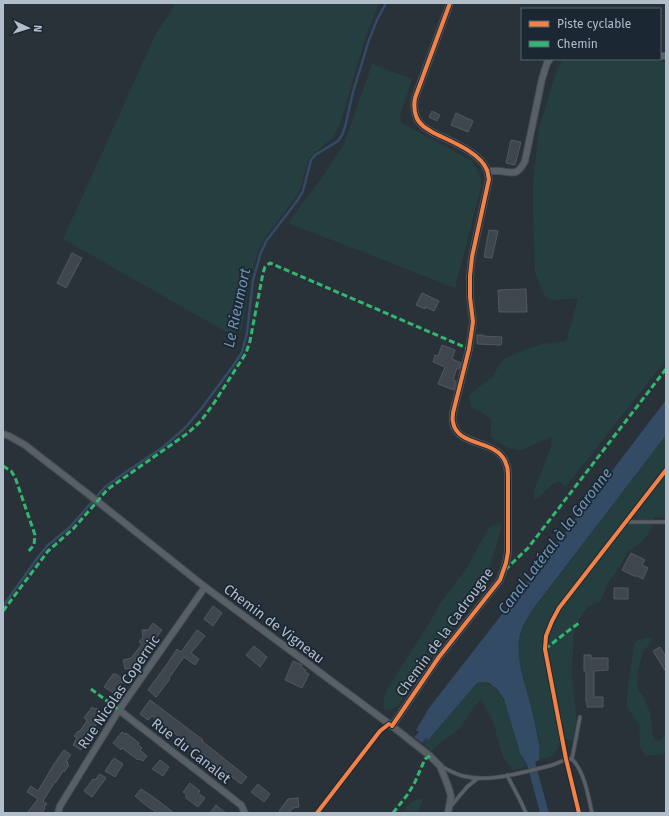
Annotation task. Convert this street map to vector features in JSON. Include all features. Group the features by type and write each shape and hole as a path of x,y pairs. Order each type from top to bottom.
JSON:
{"street":[{"path":"450,3 415,98 414,107 416,116 420,123 426,128 477,157 488,171 518,172 525,161 542,79 549,60"},
{"name":"Chemin de la Cadrougne","path":"391,725 439,657 500,580 507,558 508,474 506,462 501,454 494,450 462,437 456,431 453,423 453,413 470,349 473,322 470,297 470,276 472,257 489,179 488,171"},
{"name":"Chemin de Vigneau","path":"3,434 25,445 206,587 391,725 430,756 440,766"},
{"name":"Rue Nicolas Copernic","path":"58,813 60,806 119,710 206,587"},
{"name":"Rue du Canalet","path":"119,710 240,805 245,813"},
{"path":"440,766 451,796 448,811"}],"lane":[{"path":"566,759 545,649 546,636 552,621 559,608 626,522 666,522"},
{"path":"572,760 580,717"},
{"path":"374,739 380,731 391,725"},
{"path":"440,766 458,774 478,778 496,777 518,773 554,765 566,759 572,760 586,785 592,813"},
{"path":"507,775 526,813"},
{"path":"448,811 467,786 478,778"}],"green space":[{"path":"175,3 379,3 366,36 341,121 334,137 309,158 300,190 260,247 250,278 242,331 228,333 63,239 157,31 170,13"},
{"path":"564,60 650,60 666,62 666,360 567,485 564,486 560,481 556,482 542,495 535,499 533,493 551,446 552,437 519,451 506,447 491,438 491,420 485,414 471,408 469,398 470,394 493,376 504,359 526,349 543,344 566,341 578,299 549,300 542,292 535,272 533,182 539,128 556,72"},
{"path":"372,64 412,79 400,117 402,123 472,161 479,174 481,188 455,288 288,223 320,180 344,144"},
{"path":"666,435 666,517 655,517 652,529 642,542 628,552 616,573 608,583 600,602 589,606 576,623 572,673 577,721 572,741 564,738 553,756 539,760 539,740 518,655 524,624 526,619"},
{"path":"498,523 502,526 488,574 480,593 434,653 397,707 389,710 384,708 383,702 387,689 441,602 466,569 489,527"},
{"path":"651,637 651,644 643,650 638,673 637,689 643,695 651,715 653,737 656,741 662,739 666,731 666,754 645,756 640,746 639,725 627,707 627,692 634,644 638,640"},
{"path":"482,682 492,686 499,692 504,701 521,755 528,767 513,770 503,757 493,722 481,699 473,708 460,728 431,751 422,743 426,738 428,739 477,683"},
{"path":"422,799 422,803 418,813 402,813 411,802"}],"water":[{"path":"666,400 666,435 533,609 522,628 518,646 520,664 539,744 539,760 535,762 549,813 540,813 527,764 520,753 504,699 497,689 489,683 477,683 428,740 426,738 422,743 414,737 419,732 416,730 429,708"}],"building":[{"path":"432,111 440,115 437,121 429,117"},
{"path":"456,113 473,121 468,132 451,125"},
{"path":"511,140 521,142 515,165 506,163"},
{"path":"489,230 498,231 492,258 484,257"},
{"path":"72,253 82,258 66,288 57,283"},
{"path":"526,289 527,312 499,312 498,290"},
{"path":"422,293 439,301 434,311 426,307 425,309 416,305"},
{"path":"477,335 502,337 501,345 477,344"},
{"path":"442,345 455,350 452,359 461,363 459,369 457,368 453,380 456,381 454,390 438,384 445,367 433,362 435,355 438,356"},
{"path":"631,553 645,560 642,565 648,568 643,579 622,570"},
{"path":"614,588 628,588 628,599 614,599"},
{"path":"213,606 222,613 213,626 204,619"},
{"path":"153,623 162,630 142,657 143,658 136,668 125,669 123,660 131,658 142,644 139,642 143,637 142,630 148,630"},
{"path":"197,630 205,636 191,653 199,659 195,665 184,657 156,697 148,690 177,649 181,652"},
{"path":"254,646 267,657 260,667 246,655"},
{"path":"660,647 666,657 666,672 653,651"},
{"path":"584,655 591,655 591,658 608,658 608,670 594,671 594,697 603,697 603,707 587,707"},
{"path":"293,661 302,665 301,667 309,674 302,688 285,680"},
{"path":"113,674 116,674 124,680 115,694 104,687"},
{"path":"150,700 203,740 202,741 247,777 241,784 152,716 148,720 140,714"},
{"path":"92,707 104,714 89,734 91,735 81,750 73,745 77,738 74,736 87,721 84,718"},
{"path":"122,732 125,734 126,733 139,743 138,745 142,748 140,750 147,756 143,761 138,760 122,748 121,750 113,743"},
{"path":"64,750 71,755 66,761 69,765 55,782 43,801 47,804 44,807 45,808 42,813 27,813 38,799 27,792 31,786 38,791"},
{"path":"114,758 123,764 115,777 105,771"},
{"path":"160,760 169,767 163,776 152,769"},
{"path":"100,774 106,778 92,797 84,791 93,779 95,780"},
{"path":"190,783 200,791 198,793 205,798 198,807 186,798 186,794 183,792"},
{"path":"258,784 270,794 264,802 251,792"},
{"path":"141,789 174,813 158,813 148,807 135,796"},
{"path":"298,798 299,807 293,808 289,813 282,813 279,811 288,799"},
{"path":"216,805 218,807 226,813 210,813"}],"waterway":[{"name":"Le Rieumort","path":"3,606 47,546 70,527 105,487 163,447 185,428 201,409 242,352 247,333 253,280 261,252 267,240 303,191 311,160 315,155 338,141 342,135 369,40 386,3"}],"marked path":[{"path":"3,611 48,551 73,529 108,489 188,433 201,421 246,353 250,341 263,273 265,267 270,263 469,349"},
{"path":"505,570 528,548 666,369"},
{"path":"3,466 11,471 15,477 35,535 34,545 28,552"},
{"path":"545,649 579,623"},
{"path":"91,689 119,710"},
{"path":"393,813 408,794 425,759 430,756"}],"cycle path":[{"path":"392,726 439,657 500,580 508,552 508,474 506,463 500,454 493,449 461,436 456,430 453,422 453,413 469,349 473,322 470,297 470,276 472,257 489,179 488,172 478,158 471,152 434,133 419,122 415,114 414,105 415,98 450,3"},
{"path":"579,813 566,759 545,649 546,636 559,608 666,470"},
{"path":"317,813 380,731 389,724"}],"water label":[{"name":"Canal Latéral à la Garonne","path":"555,541"}]}
